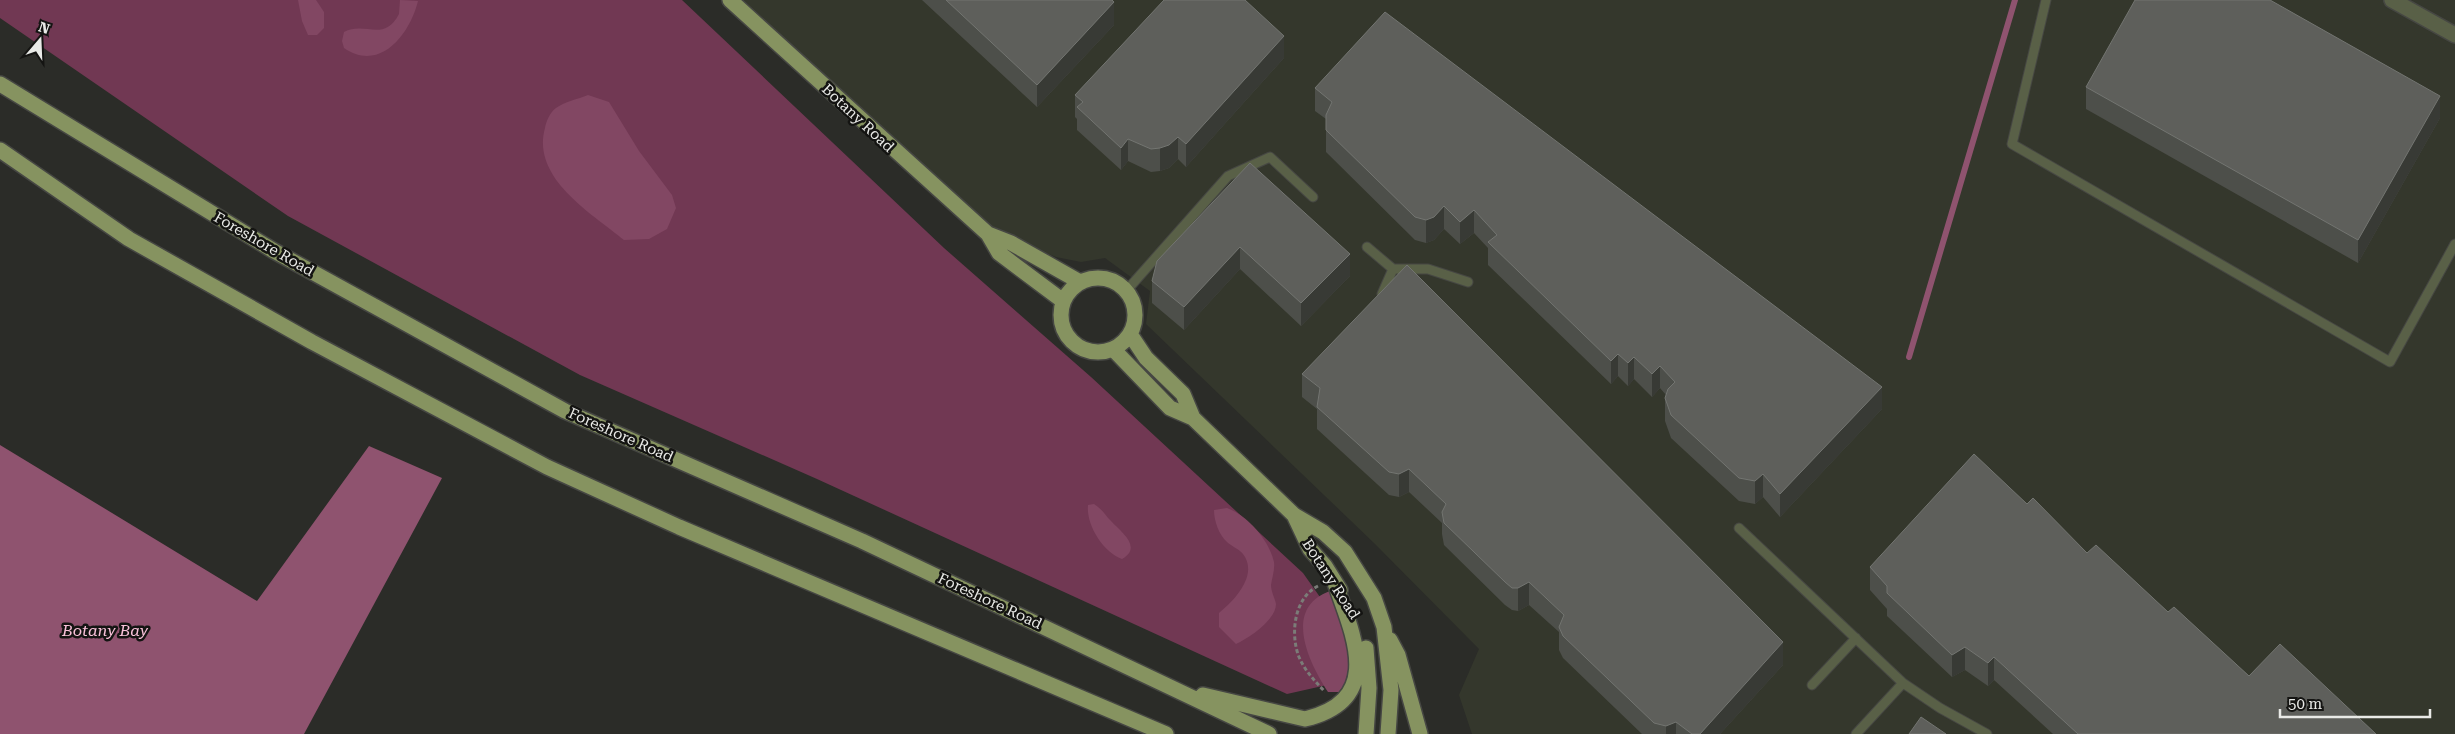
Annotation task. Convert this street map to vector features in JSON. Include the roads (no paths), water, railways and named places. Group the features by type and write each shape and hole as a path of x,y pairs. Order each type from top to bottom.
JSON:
{"main road":[{"name":"Botany Road","path":"730,0 988,234 999,253 1063,301"},
{"name":"Foreshore Road","path":"0,84 274,251 564,411 862,541 1269,734"},
{"path":"0,150 129,239 312,342 547,467 679,527 1166,734"},
{"name":"Botany Road","path":"988,234 1011,243 1080,282"},
{"path":"1092,277 1105,278 1117,282 1127,290 1133,300 1135,311 1130,334 1123,343 1113,349 1101,352 1088,351 1072,341 1062,326 1060,313 1063,301 1069,290 1080,282 1092,277"},
{"name":"Botany Road","path":"1130,334 1146,358 1183,394 1193,418"},
{"name":"Botany Road","path":"1113,349 1170,408 1193,418 1294,515 1323,532 1345,552 1374,598 1384,627 1391,690 1388,734"},
{"name":"Botany Road","path":"1294,515 1310,549 1357,614 1366,643 1369,688 1366,734"},
{"path":"1172,687 1305,719 1318,716 1334,707 1349,695 1355,683 1358,665 1356,644 1334,580"},
{"path":"1384,627 1398,655 1420,734"}],"street":[{"path":"2392,0 2455,36"}],"lane":[{"path":"2046,0 2012,144 2390,362 2455,244"},
{"path":"1127,290 1228,176 1270,157 1313,197"},
{"path":"1367,247 1393,269 1428,269 1468,282"},
{"path":"1376,303 1386,289 1393,269"},
{"path":"1738,528 1904,683 1940,708 1987,734"},
{"path":"1812,685 1856,638"},
{"path":"1856,734 1904,683"}],"water":[{"name":"Botany Bay","path":"0,445 257,601 369,446 442,478 304,734 0,734"}],"waterway":[{"path":"1909,357 2015,0"}]}
